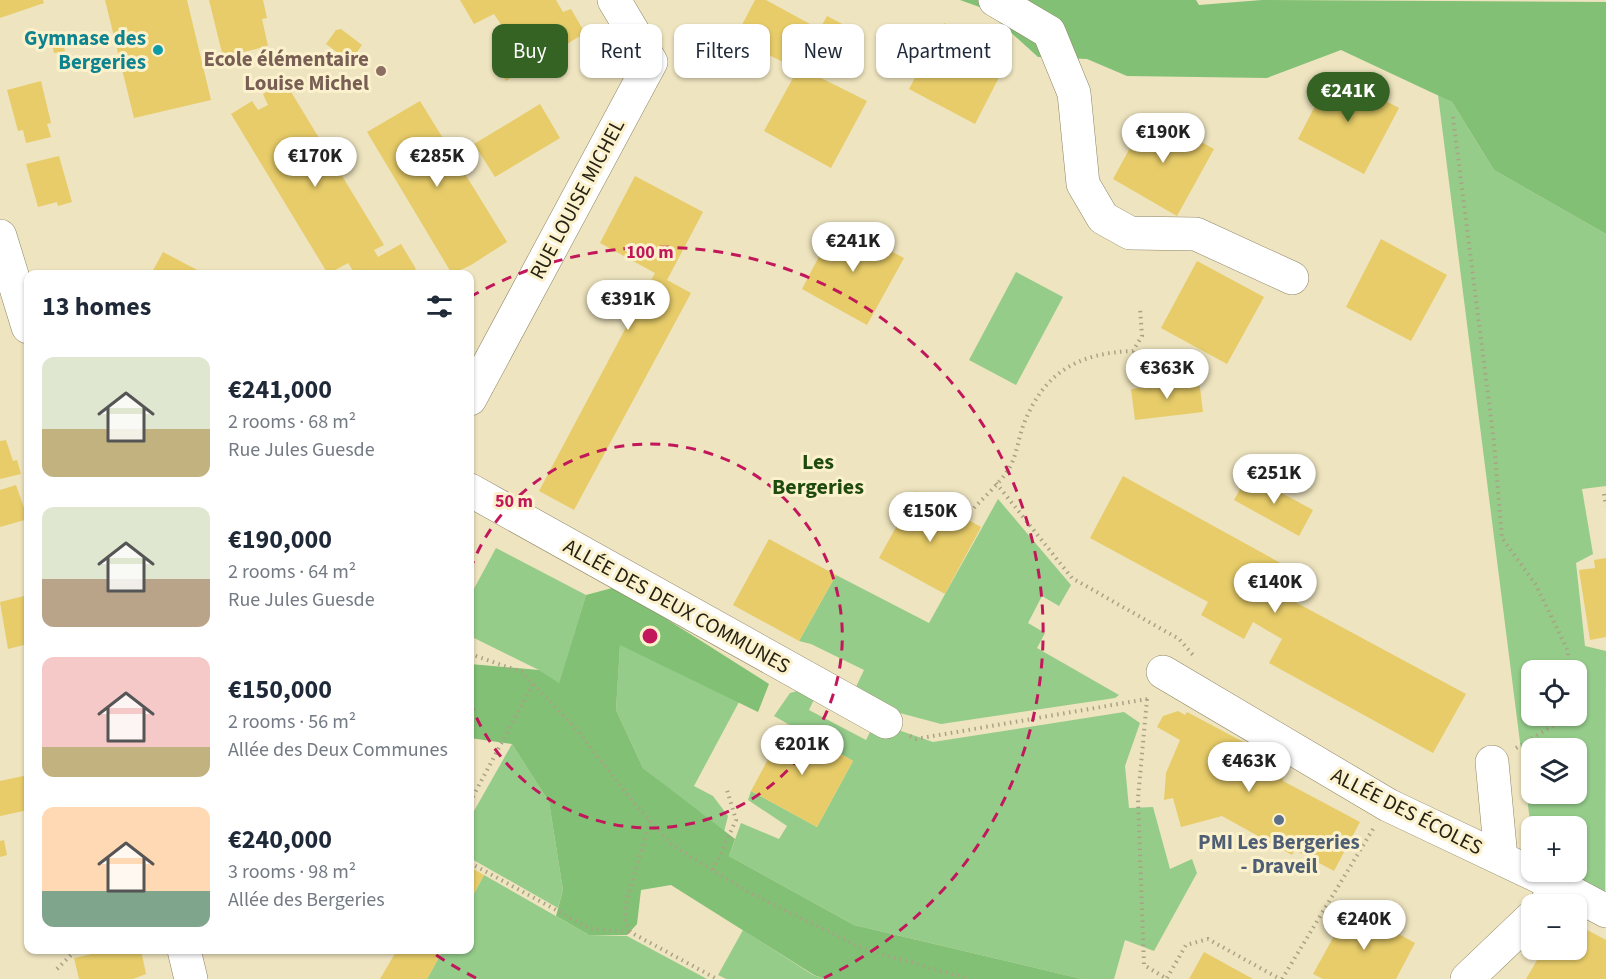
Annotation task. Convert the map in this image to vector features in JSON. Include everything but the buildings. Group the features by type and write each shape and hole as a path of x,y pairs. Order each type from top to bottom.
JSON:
{"street":[{"name":"RUE LOUISE MICHEL","path":"474,392 651,62 614,0"},
{"path":"995,0 1049,32 1074,93 1083,184 1102,218 1130,233 1197,234 1292,278"},
{"path":"0,236 24,314"},
{"name":"ALLÉE DES DEUX COMMUNES","path":"474,492 885,722"},
{"name":"ALLÉE DES ÉCOLES","path":"1155,685 1388,805 1500,858 1551,894"},
{"path":"1492,762 1500,858"},
{"name":"ALLÉE DES ÉCOLES","path":"1587,906 1606,911"},
{"path":"1467,979 1521,927"},
{"path":"185,954 191,979"}],"path":[{"path":"1453,117 1492,430 1502,538 1536,585 1568,651 1568,660"},
{"path":"974,508 1009,469 1033,404 1055,374 1081,359 1110,352 1133,351 1143,336 1140,308"},
{"path":"996,483 1072,578 1179,639 1194,656"},
{"path":"1604,494 1606,506"},
{"path":"474,655 522,672 578,730 650,821 672,845 750,893 864,949 969,979"},
{"path":"474,794 533,684"},
{"path":"885,722 916,739 1155,685 1138,798 1144,965 1167,979 1186,945 1208,939 1281,979 1388,805"},
{"path":"1492,762 1552,726"},
{"path":"713,870 736,820 726,788"},
{"path":"630,932 625,907 650,821"},
{"path":"474,866 591,929 630,932 717,979"},
{"path":"57,969 72,954"}],"green space":[{"path":"960,0 1196,0 1199,5 1262,0 1606,2 1606,234 1494,170 1452,102 1341,50 1267,78 1127,76 1087,59 1038,57 1012,33 1012,24 1002,24 985,9"},
{"path":"1438,95 1452,102 1494,170 1606,234 1606,486 1582,489 1593,554 1576,563 1585,646 1606,651 1605,893 1584,882 1587,882 1587,816 1529,816 1528,804 1587,804 1587,738 1521,738 1521,750"},
{"path":"1016,272 1063,297 1016,385 969,360"},
{"path":"998,499 1071,585 1059,606 1042,596 1028,623 1045,633 1037,648 1119,695 1115,698 941,724 885,709 855,689 864,670 811,644 799,641 836,575 929,623"},
{"path":"496,548 586,595 559,684 539,670 474,638 474,589"},
{"path":"616,587 769,684 758,712 620,645 616,710 643,768 735,839 729,856 854,925 1082,979 825,979 814,975 671,885 641,890 637,924 627,935 589,935 556,916 563,890 549,802 512,744 474,739 474,664 539,670 559,683 586,595"},
{"path":"620,644 739,702 694,786 713,796 728,816 724,832 643,768 616,710"},
{"path":"801,690 816,695 809,710 866,740 875,722 933,742 1124,712 1140,723 1125,766 1129,808 1153,807 1170,869 1192,859 1197,873 1154,951 1125,940 1114,979 1082,979 854,925 729,856 741,823 779,839 787,826 748,800 751,791 817,827 853,761 774,716 790,693"},
{"path":"512,744 549,802 563,890 558,908 474,860 474,811"},
{"path":"484,875 589,935 627,936 707,979 427,979 441,954 474,954 474,894"},
{"path":"743,930 813,975 825,979 726,979 718,975"}],"place":[{"name":"Gymnase des Bergeries","path":"158,50"},
{"name":"Ecole élémentaire Louise Michel","path":"381,71"},
{"name":"PMI Les Bergeries - Draveil","path":"1279,820"}],"district":[{"name":"Les Bergeries","path":"818,474"}]}
